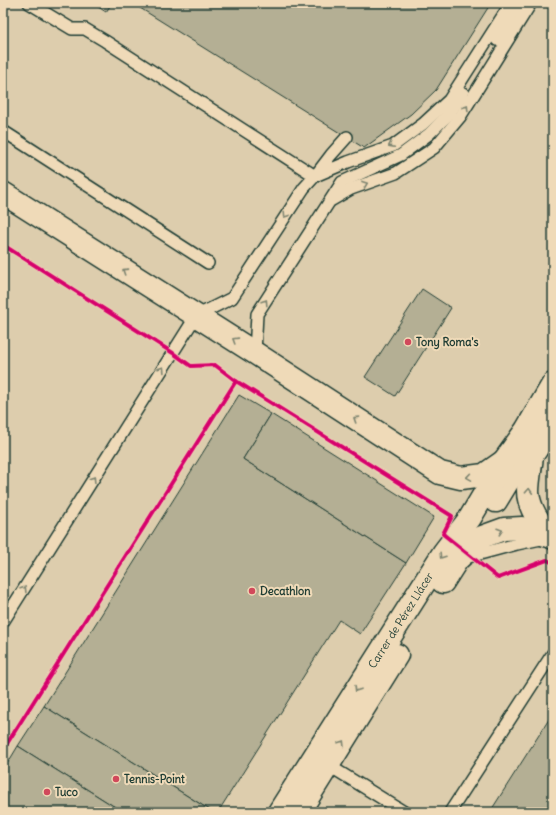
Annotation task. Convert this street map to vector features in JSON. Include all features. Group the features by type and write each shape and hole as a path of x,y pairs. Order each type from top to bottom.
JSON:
{"street":[{"path":"3,193 255,353 440,473 461,478 484,475 504,461"},
{"name":"Carrer de Pérez Llácer","path":"279,812 444,552 470,518 504,461 526,430 553,384"},
{"path":"457,560 510,478 532,456 553,424"},
{"path":"532,456 528,498 535,515 552,538"},
{"name":"Carrer de Pérez Llácer","path":"299,812 457,560 482,537 504,528 522,528 552,538"}],"lane":[{"path":"29,3 72,29 85,29 105,41 315,176"},
{"path":"315,176 348,162 393,146 423,124 449,100 511,3"},
{"path":"255,353 257,314 342,182 402,155 429,134 450,113 520,3"},
{"path":"329,201 352,189 396,173 434,148 460,117 531,3"},
{"path":"3,131 208,262"},
{"path":"3,622 196,316 232,298 304,188 347,137"},
{"path":"526,430 553,410"},
{"path":"450,812 553,653"},
{"path":"328,765 404,812"}],"shaded area":[{"path":"3,3 553,3 553,812 3,812"}],"building":[{"path":"92,3 112,3 106,12"},
{"path":"132,3 491,3 436,90 411,114 364,148"},
{"name":"Tony Roma's","path":"422,289 451,308 395,396 365,377"},
{"name":"Decathlon","path":"239,395 271,414 243,459 406,563 360,634 339,620 218,812 213,812 44,706"},
{"path":"271,414 434,517 406,563 243,459"},
{"path":"553,696 553,706 549,703"},
{"name":"Tennis-Point","path":"44,706 213,812 123,812 18,746"},
{"path":"553,713 553,812 490,812"},
{"name":"Tuco","path":"18,746 123,812 3,812 3,771"}],"cycle path":[{"path":"3,245 191,366 215,365 236,381 452,516 443,534 498,578 547,560 553,563"},
{"path":"3,750 236,381"}],"place":[{"name":"Tony Roma's","path":"408,342"},
{"name":"Decathlon","path":"252,591"},
{"name":"Tennis-Point","path":"116,779"},
{"name":"Tuco","path":"47,792"}]}
